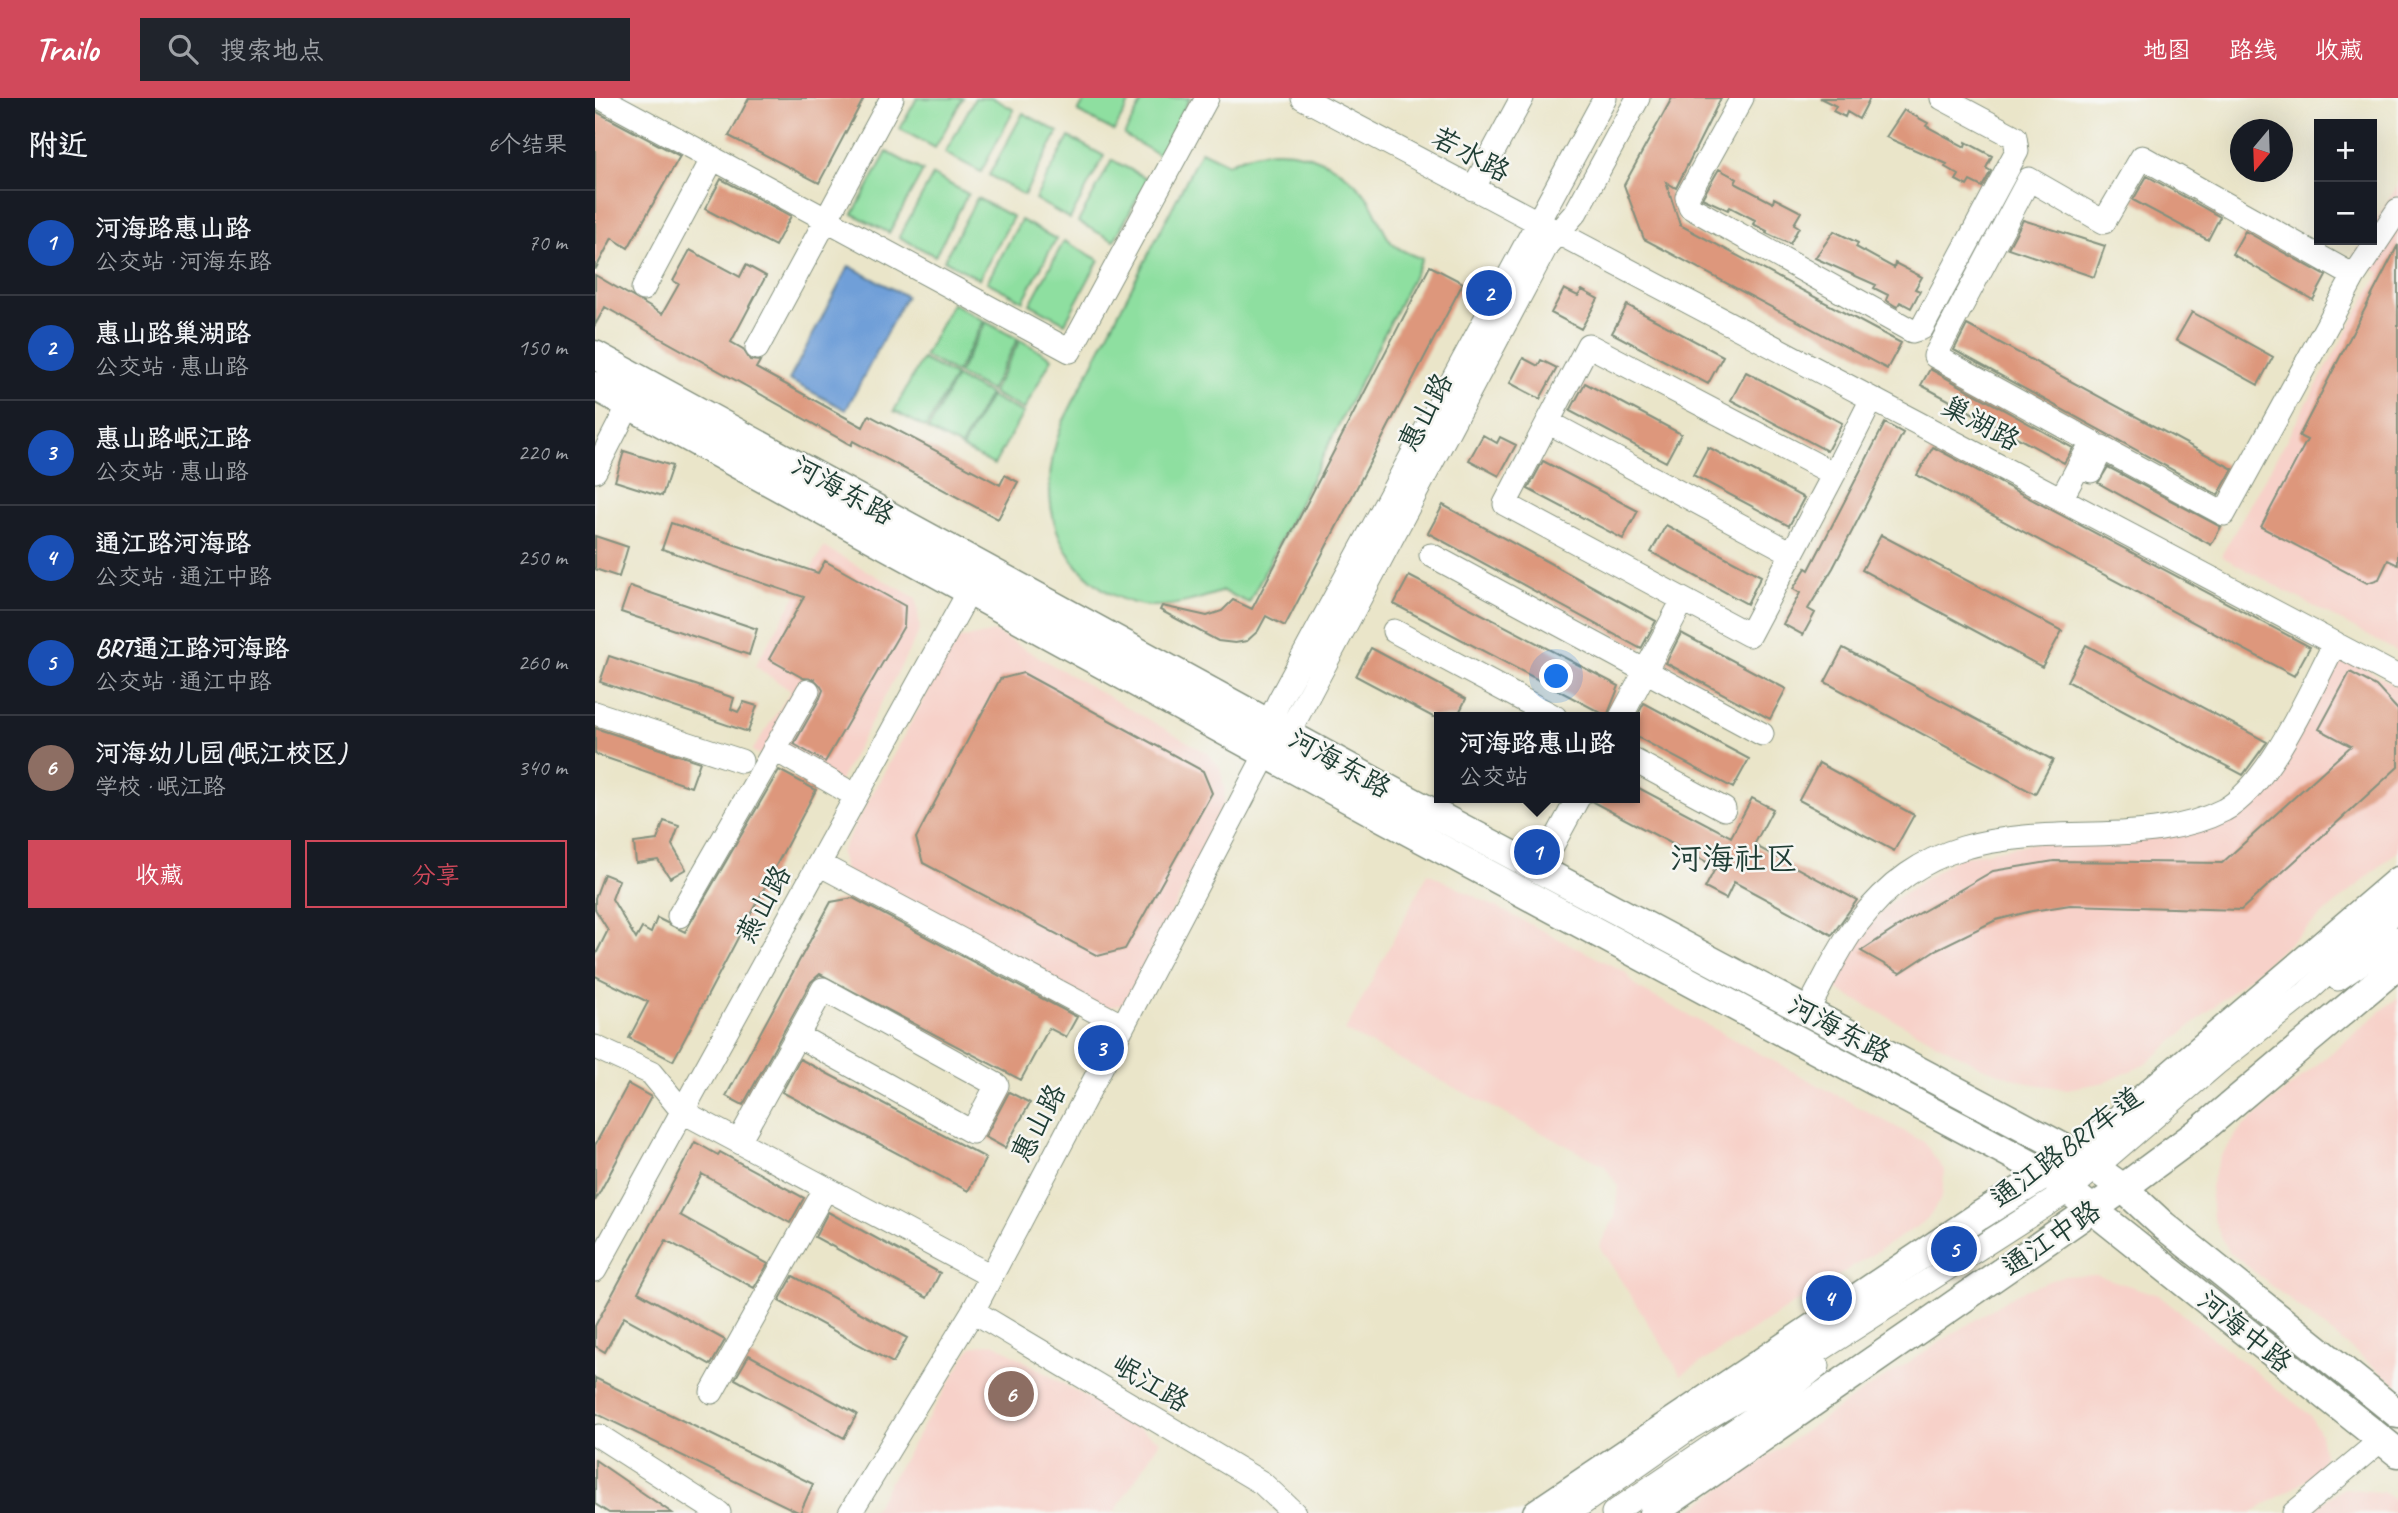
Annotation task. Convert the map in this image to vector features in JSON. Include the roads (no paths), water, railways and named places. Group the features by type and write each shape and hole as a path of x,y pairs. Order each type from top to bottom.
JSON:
{"main road":[{"name":"河海东路","path":"595,355 976,579 1266,754 2071,1193"},
{"name":"河海东路","path":"595,386 1278,729 1807,1011 2100,1172"},
{"name":"通江中路","path":"1653,1513 1697,1483 2100,1172 2398,881"},
{"name":"通江中路","path":"2100,1172 2200,1131 2398,965"},
{"path":"2071,1193 2100,1172"},
{"name":"河海中路","path":"2100,1172 2398,1414"},
{"name":"通江中路","path":"1537,1513 1910,1262 2071,1193"},
{"name":"河海中路","path":"2071,1193 2389,1446"}],"street":[{"path":"601,98 1070,351 1207,98"},
{"path":"757,348 892,98"},
{"name":"若水路","path":"1303,98 1547,229"},
{"path":"1473,189 1522,98"},
{"name":"惠山路","path":"850,1513 973,1311 1278,729 1541,257 1547,229 1605,98"},
{"name":"惠山路","path":"1547,229 1576,212 1638,98"},
{"path":"1742,98 1688,197 1690,207 1912,331 1923,328 2017,151 2015,138 1942,98"},
{"path":"2067,502 2092,442 1935,355 2029,179 2104,222 2142,157 2354,276"},
{"path":"643,289 713,158"},
{"path":"2067,502 2102,448 2224,514 2354,276 2398,210"},
{"name":"巢湖路","path":"1547,229 2398,677"},
{"path":"1833,474 1588,345 1505,504 1749,635 1833,474 1871,399"},
{"path":"595,471 629,405"},
{"path":"1548,422 1792,553"},
{"path":"1430,555 1762,734"},
{"name":"燕山路","path":"595,1270 976,579"},
{"path":"1624,712 1683,600"},
{"path":"1394,631 1546,712"},
{"path":"1807,1011 1856,924 1896,882 1946,851 2016,836 2116,834 2177,827 2225,809 2258,778 2286,737 2335,643"},
{"path":"679,916 808,691"},
{"path":"595,713 741,761"},
{"path":"774,750 856,796"},
{"path":"1640,764 1724,809"},
{"path":"1539,870 1575,803"},
{"path":"819,864 1123,1026"},
{"name":"通江路BRT车道","path":"2100,1172 2216,1064 2306,993 2398,909"},
{"name":"通江路BRT车道","path":"2100,1172 2266,1032 2398,938"},
{"path":"739,1141 823,989 997,1085 972,1132 798,1036"},
{"path":"595,1047 651,1073 683,1112 991,1276"},
{"path":"712,1392 826,1188"},
{"name":"通江路BRT车道","path":"1613,1513 1738,1428 1846,1344 2020,1237 2071,1193"},
{"name":"通江路BRT车道","path":"1569,1513 1690,1428 1786,1372 2071,1193"},
{"name":"岷江路","path":"973,1311 1262,1483 1294,1513"},
{"path":"1697,1483 1738,1428"},
{"path":"599,1436 719,1513"},
{"path":"2294,1513 2389,1446"}],"water":[{"path":"849,266 906,296 846,410 789,380"}],"place":[{"name":"惠山路巢湖路","path":"1489,293"},
{"name":"河海路惠山路","path":"1537,852"},
{"name":"惠山路岷江路","path":"1101,1048"},
{"name":"BRT通江路河海路","path":"1954,1249"},
{"name":"通江路河海路","path":"1829,1298"},
{"name":"河海幼儿园(岷江校区)","path":"1011,1394"}],"district":[{"name":"河海社区","path":"1734,858"}]}
